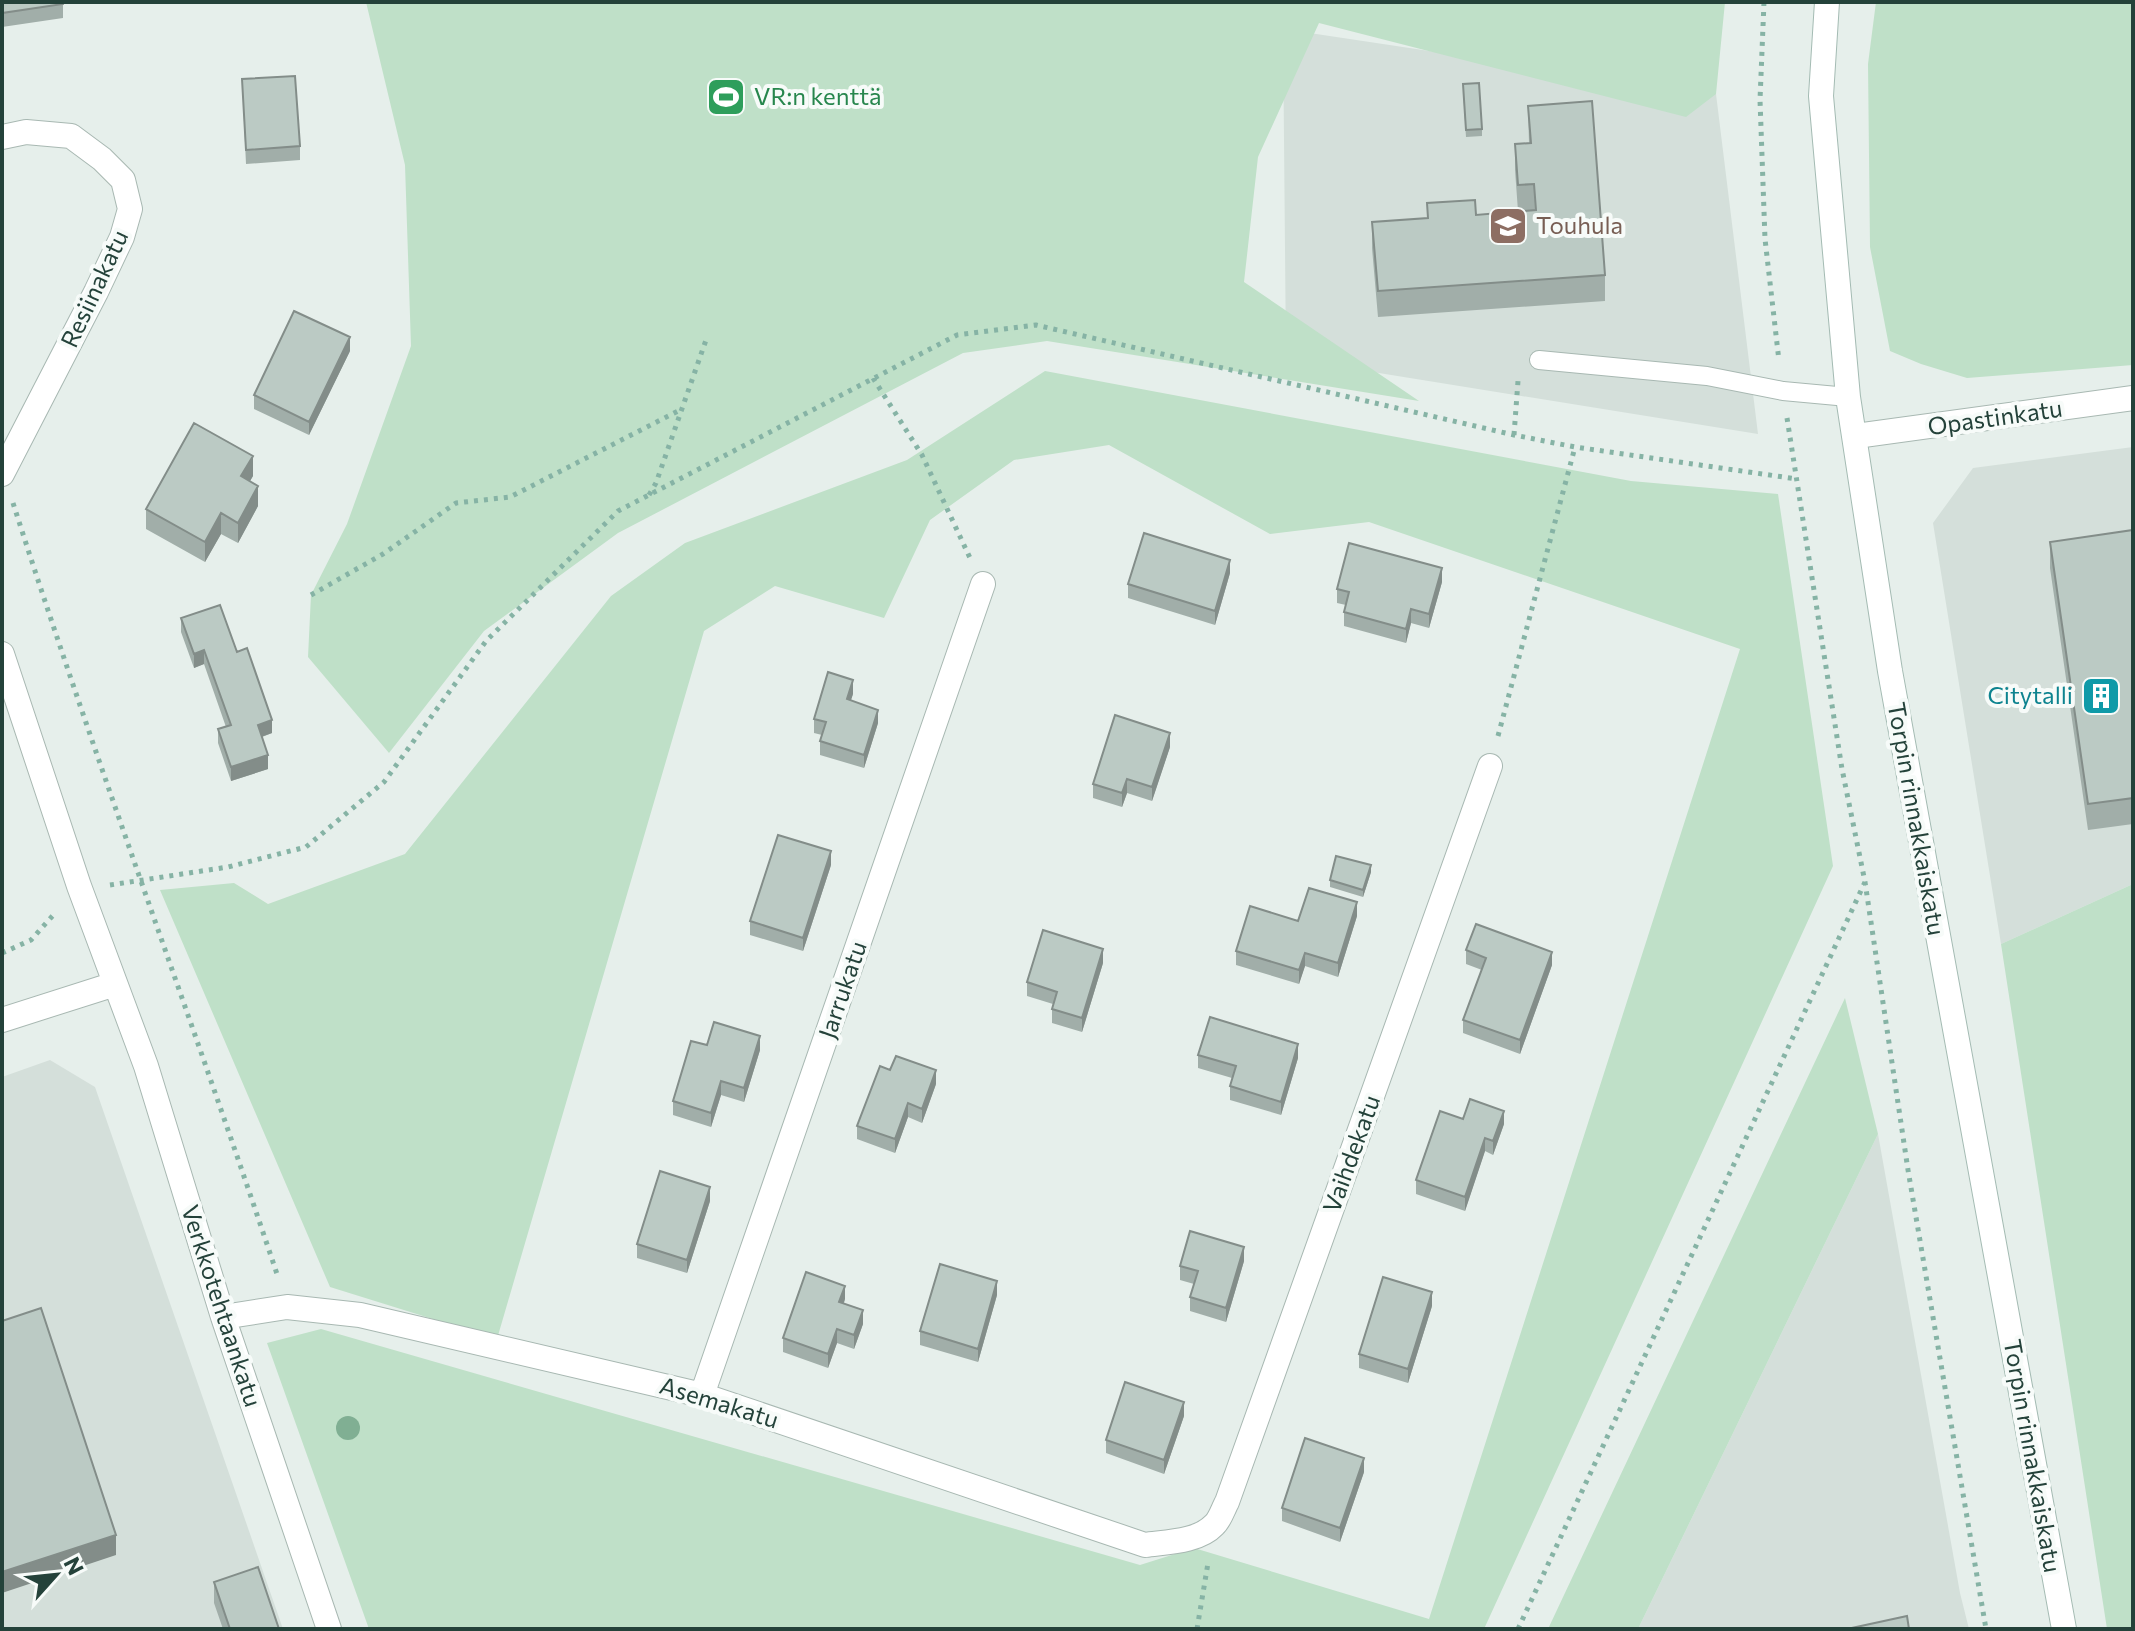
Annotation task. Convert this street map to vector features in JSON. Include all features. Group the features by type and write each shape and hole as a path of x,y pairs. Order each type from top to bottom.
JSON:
{"street":[{"name":"Torpin rinnakkaiskatu","path":"1827,2 1821,96 1848,397 1890,671 2064,1629"},
{"name":"Resiinakatu","path":"2,137 26,132 71,136 102,159 123,180 130,209 122,237 96,292 2,473"},
{"name":"Opastinkatu","path":"1856,436 2133,398"},
{"name":"Jarrukatu","path":"702,1395 983,584"},
{"path":"2,654 115,984 2,1020"},
{"name":"Vaihdekatu","path":"1208,1529 1227,1502 1490,766"},
{"name":"Verkkotehtaankatu","path":"115,984 146,1066 223,1317 329,1629"},
{"name":"Asemakatu","path":"223,1317 287,1307 360,1315 702,1395 1145,1545 1177,1541 1208,1529"}],"lane":[{"path":"1539,360 1707,376 1783,391 1848,397"}],"path":[{"path":"1764,2 1760,100 1765,239 1783,391 1842,769 1865,882 1908,1170 1986,1629"},
{"path":"2,953 31,940 79,886 115,885 228,867 306,847 384,782 486,641 618,511 957,335 1036,325 1514,435 1575,447 1797,479"},
{"path":"648,495 656,483 706,340"},
{"path":"1514,435 1520,359 1539,360"},
{"path":"873,378 922,455 983,584"},
{"path":"311,595 383,554 456,503 510,497 682,409"},
{"path":"1490,766 1575,447"},
{"path":"2,473 140,879 211,1076 287,1307"},
{"path":"1518,1629 1865,882"},
{"path":"1197,1629 1208,1529"}],"shaded area":[{"name":"Touhula","path":"1283,29 1716,94 1758,434 1286,358"},
{"path":"2133,447 2133,884 2001,944 1933,523 1973,468"},
{"path":"50,1060 95,1087 283,1629 2,1629 2,1077"},
{"path":"1878,1134 1969,1629 1638,1629"}],"green space":[{"path":"366,2 1725,2 1716,94 1686,117 1319,23 1258,157 1244,282 1419,401 1047,341 963,353 618,533 484,631 389,753 308,657 311,595 347,524 411,346 405,165"},
{"path":"1876,2 2133,2 2133,365 1967,378 1890,351 1870,247 1868,64"},
{"path":"1045,371 1631,481 1778,494 1833,866 1484,1629 369,1629 267,1343 321,1329 1140,1565 1194,1548 1429,1619 1740,649 1369,522 1270,534 1109,445 1014,460 930,520 884,618 775,586 704,631 497,1339 330,1287 160,890 234,883 268,904 405,854 611,596 685,543 907,460"},
{"path":"2133,884 2133,1629 2107,1629 2001,944"},
{"path":"1845,998 1878,1134 1638,1629 1548,1629"}],"building":[{"path":"2,2 63,2 63,4 2,13"},
{"path":"295,76 300,146 246,150 242,79"},
{"path":"1479,83 1482,129 1466,130 1463,84"},
{"path":"1592,101 1605,275 1378,291 1372,222 1428,218 1427,203 1475,200 1476,215 1536,210 1534,184 1518,185 1515,144 1531,143 1528,106"},
{"path":"294,311 350,337 309,422 254,395"},
{"path":"194,423 253,456 241,476 258,486 238,523 221,513 205,542 146,509"},
{"name":"Citytalli","path":"2133,530 2133,798 2088,804 2050,542"},
{"path":"1144,533 1230,560 1215,611 1128,584"},
{"path":"1349,543 1442,568 1429,614 1411,609 1406,629 1344,612 1349,592 1337,589"},
{"path":"220,605 237,652 247,648 272,720 258,725 268,755 231,767 218,729 231,725 204,650 194,654 181,618"},
{"path":"828,672 853,680 847,699 878,710 864,755 820,741 826,722 814,719"},
{"path":"1115,715 1170,733 1152,787 1127,779 1122,793 1093,784"},
{"path":"778,835 831,851 803,938 750,921"},
{"path":"1336,856 1371,865 1363,890 1330,880"},
{"path":"1309,888 1357,902 1338,963 1305,953 1299,970 1236,951 1250,906 1298,921"},
{"path":"1476,924 1552,952 1520,1040 1463,1020 1486,958 1466,950"},
{"path":"1043,930 1103,949 1082,1018 1052,1009 1057,992 1027,982"},
{"path":"1210,1017 1298,1044 1281,1102 1230,1086 1236,1066 1198,1055"},
{"path":"714,1022 760,1036 744,1088 721,1081 711,1113 673,1101 691,1041 707,1045"},
{"path":"896,1056 936,1070 922,1109 908,1103 895,1139 857,1126 880,1066 890,1070"},
{"path":"1470,1099 1504,1111 1493,1141 1485,1138 1465,1197 1416,1180 1440,1111 1463,1119"},
{"path":"660,1171 710,1187 687,1260 637,1244"},
{"path":"1190,1231 1244,1247 1226,1308 1190,1297 1198,1271 1180,1266"},
{"path":"940,1264 997,1281 978,1349 920,1331"},
{"path":"806,1272 845,1286 839,1302 863,1310 854,1335 837,1329 828,1354 783,1338"},
{"path":"1383,1277 1432,1292 1408,1369 1359,1354"},
{"path":"41,1308 116,1535 2,1572 2,1321"},
{"path":"1125,1382 1184,1402 1164,1460 1106,1440"},
{"path":"1305,1438 1364,1458 1340,1528 1282,1508"},
{"path":"258,1567 279,1629 230,1629 214,1582"},
{"path":"1907,1616 1909,1629 1847,1629"}],"place":[{"name":"VR:n kenttä","path":"726,97"},
{"name":"Touhula","path":"1508,226"},
{"name":"Citytalli","path":"2101,696"}]}
